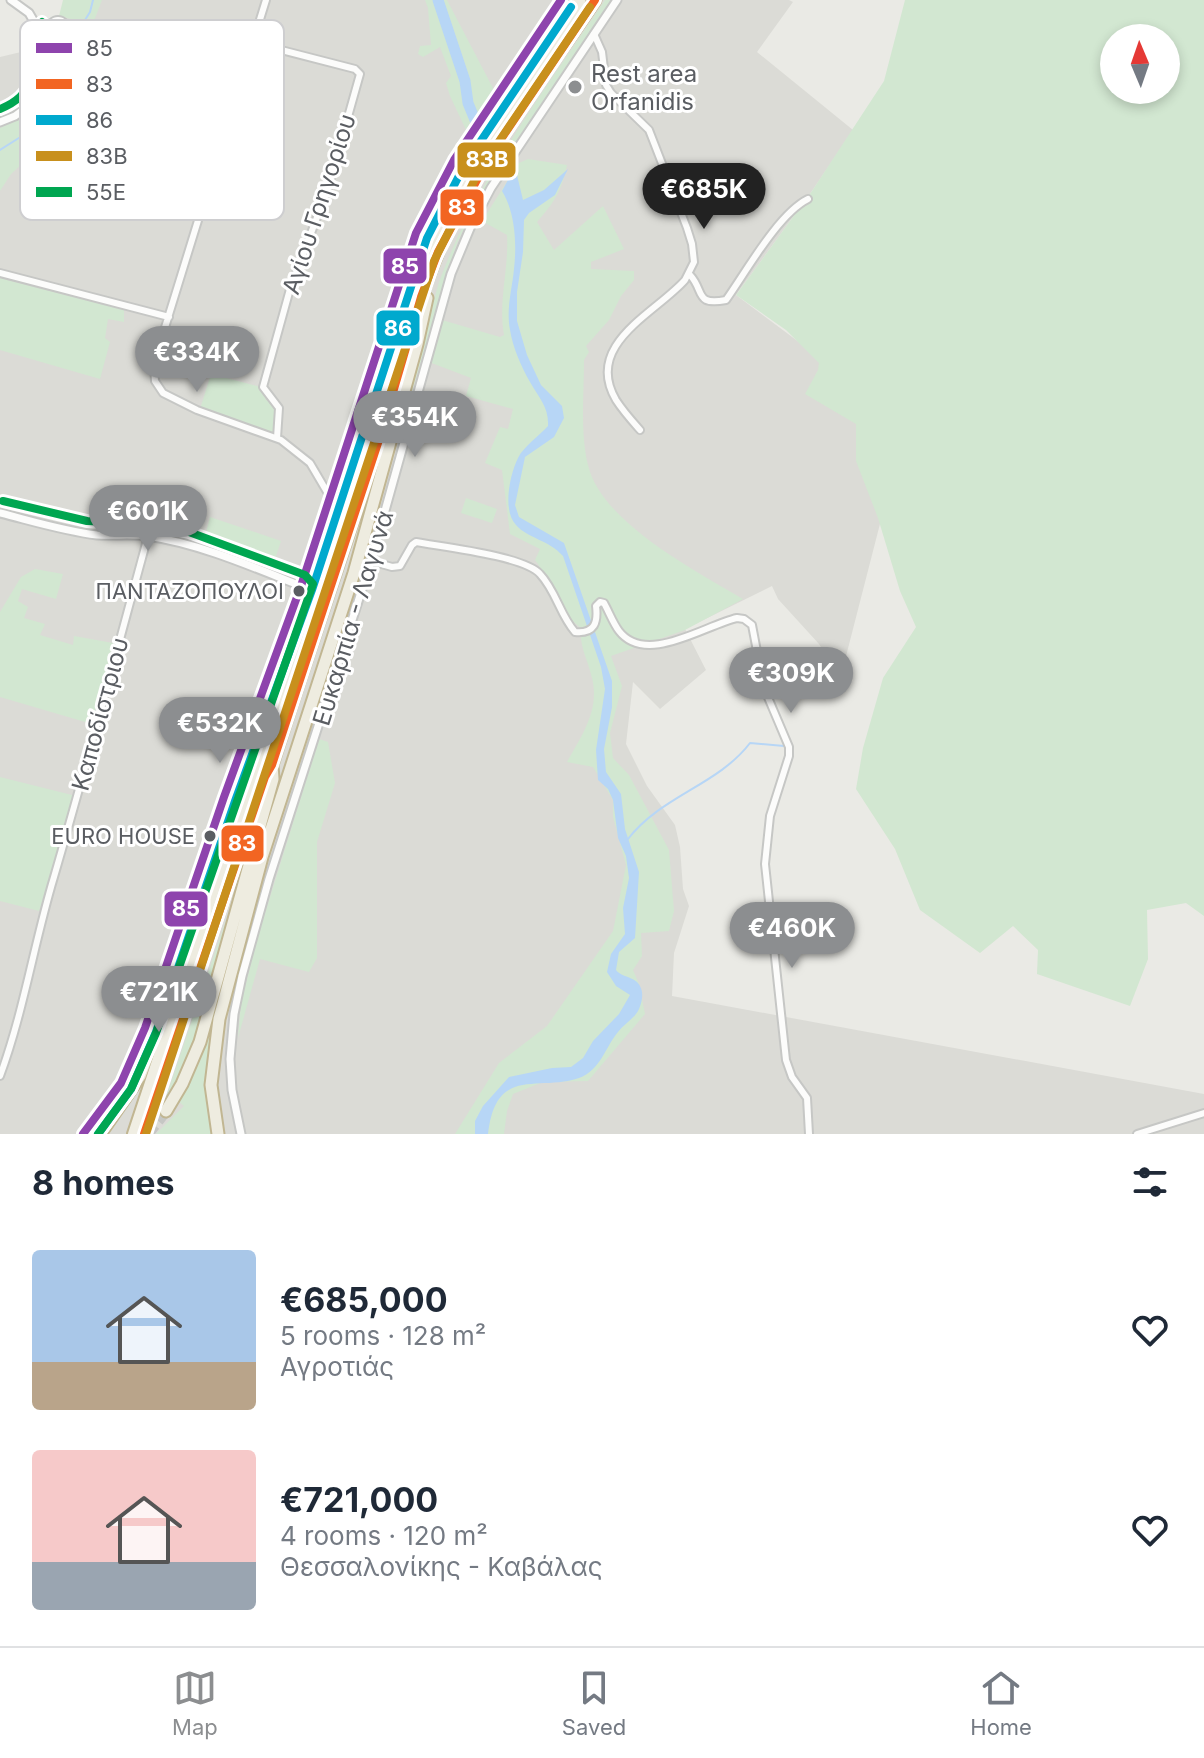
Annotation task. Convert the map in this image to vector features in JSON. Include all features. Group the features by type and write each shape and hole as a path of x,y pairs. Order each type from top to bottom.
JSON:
{"highway":[{"path":"133,1134 423,256 469,165 580,0"},
{"path":"144,1134 265,777 272,765 430,275 467,196 595,0"},
{"path":"218,1134 211,1085 219,1019 262,857 354,573 424,318 430,275"},
{"path":"166,1111 189,1071 205,1026 273,779 272,765"},
{"path":"100,1134 140,1076 166,1007 182,987"}],"street":[{"path":"11,0 35,20"},
{"path":"260,20 266,0"},
{"path":"83,1134 112,1097 133,1058 301,586 408,255 424,215 454,160 561,0"},
{"name":"Ευκαρπία - Λαγυνά","path":"241,1134 232,1090 230,1059 234,1014 242,976 266,888 371,561 439,310 465,238 498,177 617,0"},
{"path":"594,34 602,52 606,85 620,103 644,123 692,244 694,262 690,275 621,336 612,356 609,375 613,393 640,430"},
{"name":"Αγίου Γρηγορίου","path":"277,438 279,408 263,387 266,370 290,289 328,188 360,74 355,69 284,51"},
{"path":"0,122 20,113"},
{"path":"690,275 698,293 705,300 726,300 761,248 791,211 808,199"},
{"path":"199,220 154,368 155,381 163,393 197,410 277,438 310,463 330,497"},
{"path":"0,273 169,317"},
{"path":"0,513 77,531 148,536 219,555 301,586"},
{"name":"Καποδίστριου","path":"0,1076 22,1006 47,903 148,536"},
{"path":"371,561 392,567 401,566 415,542 516,560 537,570 575,632 583,633 596,626 596,606 600,602 604,603 620,632 628,639 648,645 667,643 737,618 749,622 764,688 789,747 770,816 765,877 786,1060 792,1077 807,1098 809,1134"},
{"path":"1137,1134 1204,1113"}],"shaded area":[{"path":"78,0 793,2 757,52 853,130 736,295 831,366 891,481 843,668 835,668 819,644 778,599 772,586 685,629 706,670 660,709 633,682 626,744 647,786 675,825 683,889 689,906 674,953 672,996 1204,1094 1204,1134 0,1134 0,57 20,52 20,220 284,220 284,20 64,20"}],"green space":[{"path":"63,0 102,0 94,20 71,20 59,16"},
{"path":"425,0 447,0 495,92 467,132 450,96 446,83 451,76 440,47 423,57 418,54 420,46 431,45"},
{"path":"605,0 611,0 474,208 457,243 357,585 354,583 439,282 455,244 472,207 513,136"},
{"path":"905,0 1204,0 1204,916 1186,903 1147,910 1148,959 1130,1006 1037,974 1038,950 1013,926 980,953 920,910 895,849 856,789 863,748 883,678 916,627 900,591 878,518 856,461 856,424 805,394 819,363 786,330 736,295 812,191 884,81"},
{"path":"20,119 20,166 0,191 0,128"},
{"path":"528,159 567,165 556,196 537,222 554,250 603,206 624,249 591,262 591,269 634,271 634,280 621,296 609,320 586,346 589,352 584,360 584,439 588,465 596,486 630,525 653,543 743,599 685,630 611,656 622,686 610,733 613,758 629,775 669,850 674,911 669,931 641,933 642,956 633,970 645,1014 588,1081 543,1082 513,1094 504,1134 455,1134 499,1063 547,1026 613,931 626,865 613,817 613,800 593,767 567,762 588,722 594,701 581,628 567,614 535,560 540,549 510,534 502,470 485,463 500,427 508,429 513,409 466,396 471,378 429,362 442,320 500,337 504,335 502,310 507,235 482,221 519,163"},
{"path":"0,278 124,310 124,322 108,319 105,338 110,342 100,379 0,350"},
{"path":"211,374 261,387 266,400 277,405 279,420 273,434 200,409"},
{"path":"466,498 497,509 492,523 461,513"},
{"path":"210,517 281,541 271,571 202,547"},
{"path":"35,569 63,574 56,599 22,589 18,601 28,607 24,618 45,624 40,635 73,645 74,636 113,643 92,724 0,697 0,612 21,577"},
{"path":"319,739 328,742 335,783 317,842 317,958 309,972 260,959 238,1038 241,1003 257,939"},
{"path":"0,777 76,796 39,911 0,901"},
{"path":"232,902 198,1037 174,1094 164,1103"},
{"path":"210,1023 213,1025 206,1094 213,1134 156,1134 184,1106 178,1101 192,1075"}],"water":[{"path":"515,167 523,200 544,190 568,169 555,195 524,220 517,321 527,355 541,385 562,406 564,418 554,437 525,457 515,505 519,517 564,543 612,681 612,707 604,749 606,772 621,794 625,829 639,872 635,938 619,952 616,970 638,983 642,998 637,1012 586,1075 563,1082 521,1085 509,1090 492,1112 488,1134 475,1134 475,1121 483,1106 509,1077 571,1067 583,1058 593,1041 619,1014 630,995 616,986 607,972 611,954 625,934 623,908 629,878 626,856 618,838 613,800 608,789 598,780 596,750 605,689 601,667 563,556 516,525 509,510 510,482 518,458 548,426 545,408 518,357 509,322 515,238 510,208 502,191"}],"waterway":[{"path":"85,20 93,0"},
{"path":"438,0 475,120"},
{"path":"0,150 20,137"},
{"path":"628,839 656,812 722,770 750,743 784,746"}],"tunnel":[{"path":"148,1134 166,1111"}],"transit line":[{"name":"85","path":"83,1134 121,1083 145,1028 301,586 416,233 454,160 561,0"},
{"name":"83","path":"144,1134 265,777 272,765 438,252 491,154 595,0"},
{"name":"86","path":"98,1134 131,1089 156,1032 312,590 427,238 464,166 571,7"},
{"name":"83B","path":"146,1134 434,261 479,171 590,7"},
{"name":"55Ε","path":"0,109 20,97"},
{"name":"55Ε","path":"3,501 87,521 148,524 189,532 305,575 313,584 156,1033 131,1089 98,1134"}],"place":[{"name":"Rest area Orfanidis","path":"575,87"},
{"name":"ΠΑΝΤΑΖΟΠΟΥΛΟΙ","path":"299,591"},
{"name":"EURO HOUSE","path":"210,836"}]}
